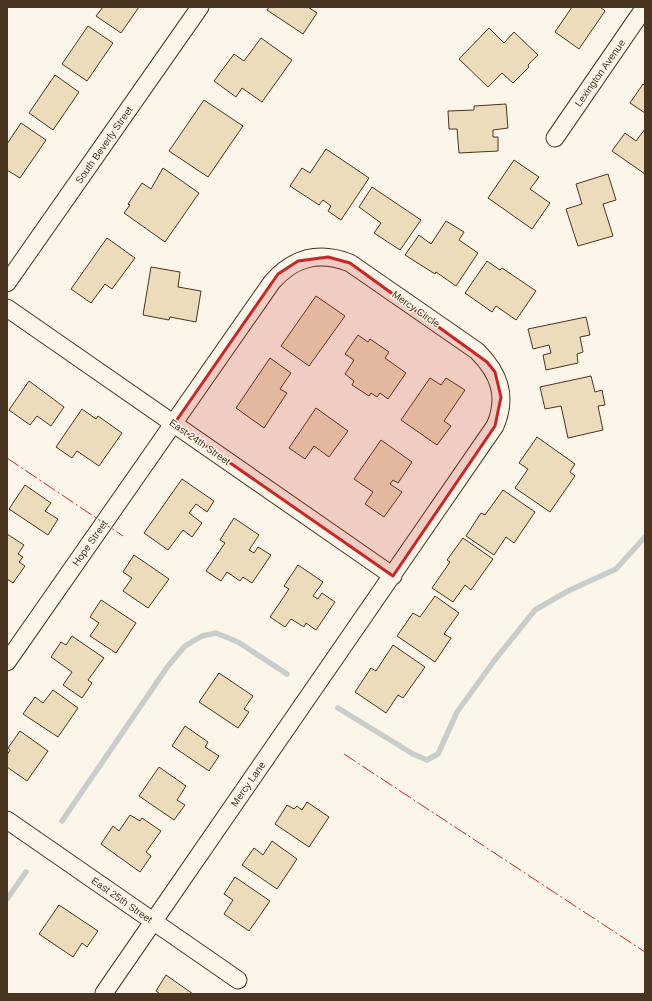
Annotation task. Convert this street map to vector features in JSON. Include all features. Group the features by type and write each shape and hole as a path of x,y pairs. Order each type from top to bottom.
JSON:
{"street":[{"name":"South Beverly Street","path":"7,283 200,7"},
{"name":"Lexington Avenue","path":"555,138 645,7"},
{"name":"Mercy Circle","path":"174,424 272,282 284,269 292,264 317,257 338,258 350,263 477,352 488,362 495,372 500,386 501,397 499,417 495,426 393,576"},
{"name":"East 24th Street","path":"7,308 393,576"},
{"name":"Hope Street","path":"7,662 174,424"},
{"name":"Mercy Lane","path":"104,993 393,576"},
{"name":"East 25th Street","path":"7,820 238,980"}],"highlighted area":[{"path":"328,257 350,263 487,362 495,372 501,397 495,426 393,576 174,424 278,274 298,261"}],"building":[{"path":"103,7 139,7 121,33 96,16"},
{"path":"269,7 308,7 317,13 303,34 267,10"},
{"path":"572,7 600,7 605,11 579,49 555,32"},
{"path":"88,26 113,43 87,81 62,64"},
{"path":"489,28 504,43 514,32 538,55 528,65 529,67 513,83 502,73 488,87 459,59"},
{"path":"261,38 292,60 262,102 242,88 236,97 214,81 234,54 244,61"},
{"path":"55,75 79,92 53,130 29,113"},
{"path":"643,84 645,86 645,113 630,103"},
{"path":"204,100 243,126 208,177 169,151"},
{"path":"506,104 508,128 493,130 493,137 498,137 498,151 459,153 457,129 449,129 448,111 474,110 474,106"},
{"path":"21,123 46,140 20,178 7,170 7,144"},
{"path":"645,129 645,174 612,151 625,133 636,141"},
{"path":"326,149 369,178 341,220 328,211 331,206 323,200 319,205 290,186 302,168 310,173"},
{"path":"514,160 539,177 530,189 550,203 532,229 488,198"},
{"path":"163,168 199,193 165,242 124,213 130,205 128,204 142,183 151,189"},
{"path":"608,174 616,200 603,204 613,236 578,246 566,209 582,204 576,184"},
{"path":"372,187 421,220 400,250 374,233 381,223 359,207"},
{"path":"446,221 464,232 459,240 478,253 456,286 436,272 435,274 405,255 419,235 431,244"},
{"path":"107,238 135,258 112,289 105,284 91,303 71,289"},
{"path":"487,261 500,270 502,268 536,291 516,320 496,306 492,312 465,293"},
{"path":"151,267 180,272 178,287 201,291 196,322 170,317 169,320 143,315"},
{"path":"316,296 345,316 309,366 281,346"},
{"path":"586,317 590,335 580,337 583,352 577,354 578,363 546,370 543,355 551,353 549,345 533,349 528,329"},
{"path":"358,335 368,342 370,339 389,352 385,358 406,373 388,399 380,393 377,397 371,393 369,396 352,385 354,381 345,374 354,360 345,354"},
{"path":"270,358 291,373 280,389 287,393 264,428 236,408"},
{"path":"591,376 595,392 602,390 605,405 598,406 603,430 568,438 561,406 545,409 540,387"},
{"path":"430,378 441,385 446,378 465,390 444,421 451,426 437,445 401,420"},
{"path":"29,381 64,407 51,426 37,416 30,425 9,410"},
{"path":"316,408 348,431 329,457 314,446 305,459 289,448"},
{"path":"82,409 96,419 98,416 122,433 99,466 77,451 72,458 56,447"},
{"path":"537,437 575,464 570,472 575,476 550,512 515,488 528,469 519,463"},
{"path":"381,440 412,462 398,483 393,480 390,484 402,492 384,517 365,504 373,492 354,479"},
{"path":"182,479 214,501 207,512 196,504 189,513 202,523 192,537 183,530 168,550 144,533"},
{"path":"25,485 51,503 45,511 58,519 48,535 9,509"},
{"path":"503,490 535,512 514,543 506,537 494,555 466,536 481,513 485,515"},
{"path":"234,518 259,535 249,550 254,553 258,547 271,555 252,583 243,577 240,581 227,572 221,581 206,571 225,543 220,540"},
{"path":"7,534 24,545 18,554 23,557 19,562 25,566 13,583 7,579"},
{"path":"463,538 493,559 471,590 465,585 453,602 432,588 450,562 447,560"},
{"path":"134,555 169,579 148,608 123,591 132,578 123,572"},
{"path":"298,565 323,582 313,596 318,599 322,593 335,602 316,630 306,623 304,627 291,619 285,627 270,617 289,589 284,586"},
{"path":"435,596 459,613 444,634 451,638 435,662 397,636 413,613 420,617"},
{"path":"101,600 136,623 116,653 90,636 99,623 90,617"},
{"path":"72,636 104,658 88,680 92,683 82,698 63,685 72,672 51,657 61,642 66,645"},
{"path":"393,645 425,667 403,698 398,695 386,713 355,692 371,668 376,671"},
{"path":"219,673 253,696 244,709 249,712 238,728 199,702"},
{"path":"53,690 78,708 58,737 23,714 35,697 43,703"},
{"path":"185,726 208,742 205,747 219,756 209,771 172,746"},
{"path":"20,731 48,751 27,781 7,767 7,755 10,750 8,748"},
{"path":"159,767 186,786 177,800 185,805 174,820 139,796"},
{"path":"307,802 329,817 309,847 275,824 287,805 294,809 297,806 302,810"},
{"path":"130,815 140,821 142,818 161,831 146,852 151,856 140,872 101,844 113,826 119,831"},
{"path":"272,841 297,859 277,889 242,865 254,848 263,855"},
{"path":"235,877 270,901 249,931 224,914 233,900 224,894"},
{"path":"59,905 98,931 87,947 82,943 73,957 39,934"},
{"path":"166,975 193,994 160,994 156,991"}],"waterway":[{"path":"338,708 413,754 427,760 438,754 457,712 494,661 535,610 568,591 616,569 645,537"},
{"path":"62,821 168,666 185,646 202,636 216,633 238,642 287,674"},
{"path":"7,899 26,872"}],"power":[{"path":"7,458 123,536"},
{"path":"344,754 645,952"}]}
